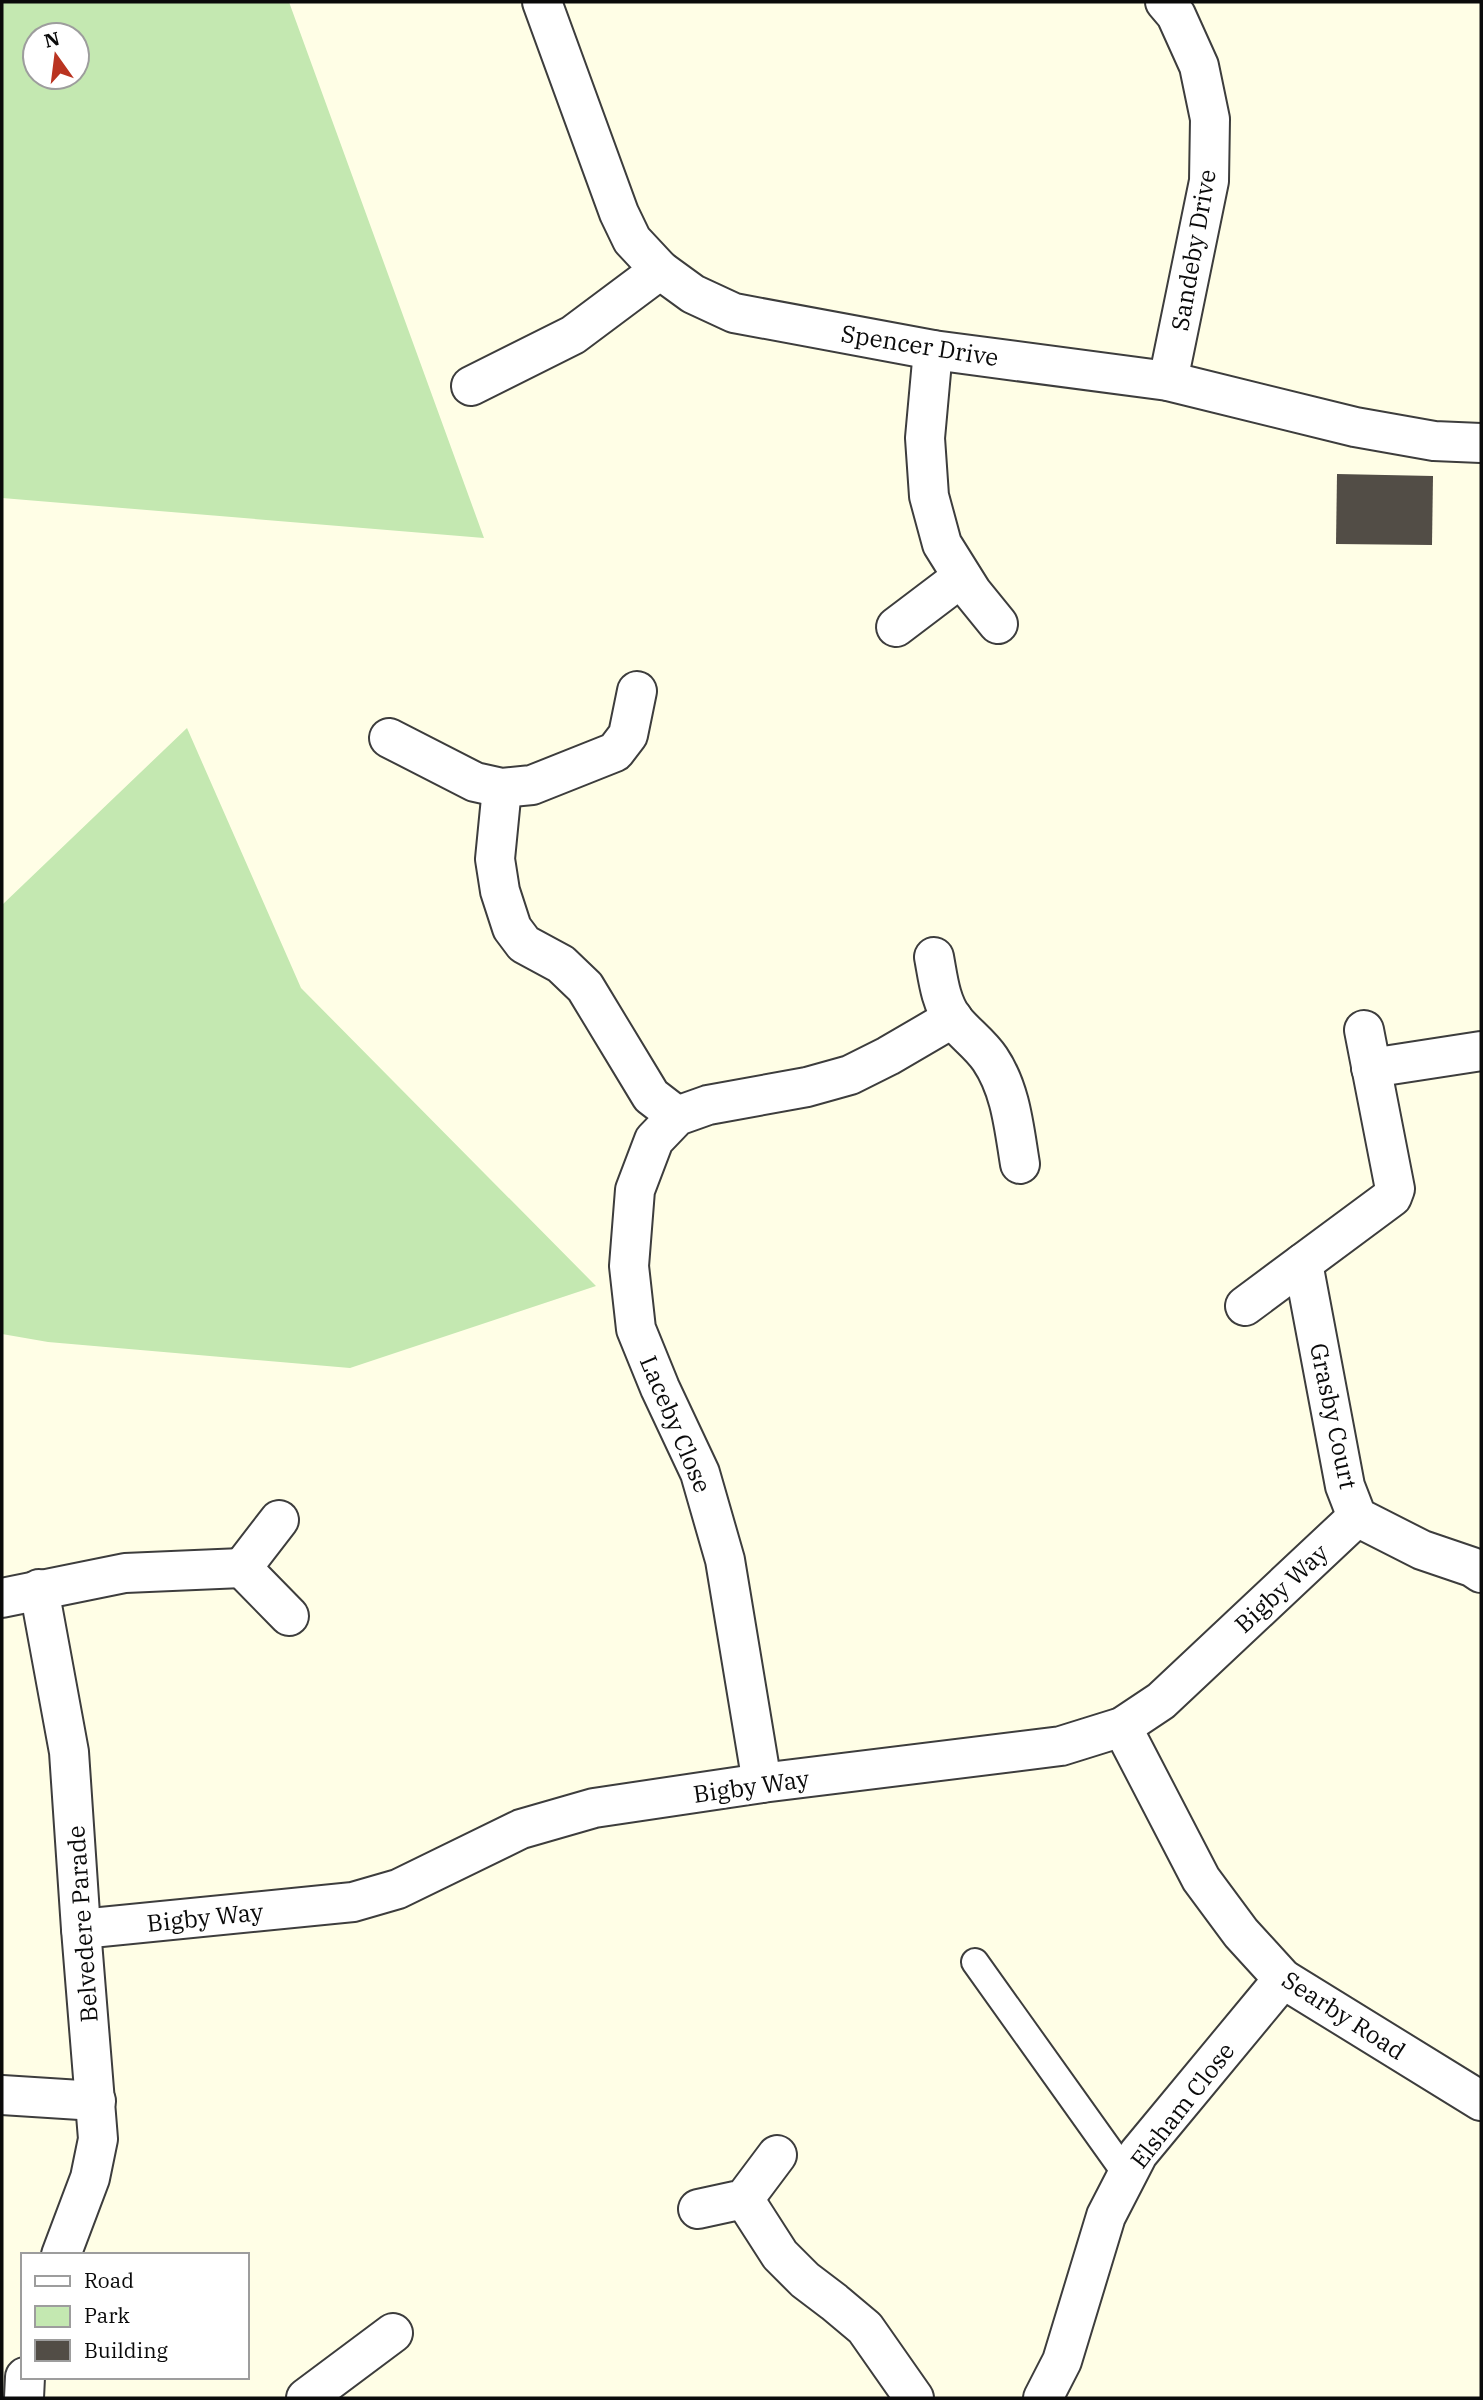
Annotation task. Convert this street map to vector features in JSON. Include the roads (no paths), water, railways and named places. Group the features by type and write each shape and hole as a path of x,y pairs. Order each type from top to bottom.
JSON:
{"street":[{"name":"Spencer Drive","path":"542,2 619,213 632,240 660,270 693,294 734,313 933,350 1168,381 1355,427 1434,441 1481,443"},
{"name":"Sandeby Drive","path":"1165,2 1176,15 1199,66 1210,118 1209,181 1168,381"},
{"path":"471,386 573,335 660,270"},
{"path":"933,350 925,438 929,496 942,544 972,592 998,624"},
{"path":"896,627 962,577"},
{"path":"389,738 475,782 502,788 532,785 615,752 628,735 637,691"},
{"path":"502,788 495,859 500,891 512,928 524,944 561,964 585,987 651,1096 677,1116"},
{"path":"934,957 943,1002 953,1018 990,1058 1002,1081 1020,1164"},
{"name":"Laceby Close","path":"762,1783 724,1560 700,1473 636,1329 629,1266 635,1190 654,1140 677,1116 708,1105 795,1090 850,1075 953,1018"},
{"path":"1245,1306 1392,1197 1395,1189 1364,1030"},
{"path":"1371,1068 1481,1051"},
{"name":"Grasby Court","path":"1303,1263 1345,1486 1357,1517 1422,1550 1472,1567 1481,1573"},
{"name":"Bigby Way","path":"81,1928 353,1902 398,1889 521,1829 594,1808 762,1783 1061,1746 1122,1727 1161,1701 1357,1517"},
{"path":"242,1568 279,1520"},
{"path":"2,1598 125,1573 242,1568 289,1616"},
{"name":"Belvedere Parade","path":"39,1589 69,1752 98,2139 90,2178 62,2253"},
{"name":"Searby Road","path":"1122,1727 1201,1879 1241,1933 1283,1979 1481,2101"},
{"name":"Elsham Close","path":"1043,2398 1062,2361 1106,2216 1138,2154 1283,1979"},
{"path":"2,2095 96,2101"},
{"path":"698,2209 744,2199 777,2155"},
{"path":"744,2199 780,2255 805,2280 865,2328 914,2398"},
{"path":"306,2398 393,2333"},
{"path":"23,2398 25,2379"}],"lane":[{"path":"975,1962 1127,2175"}]}
